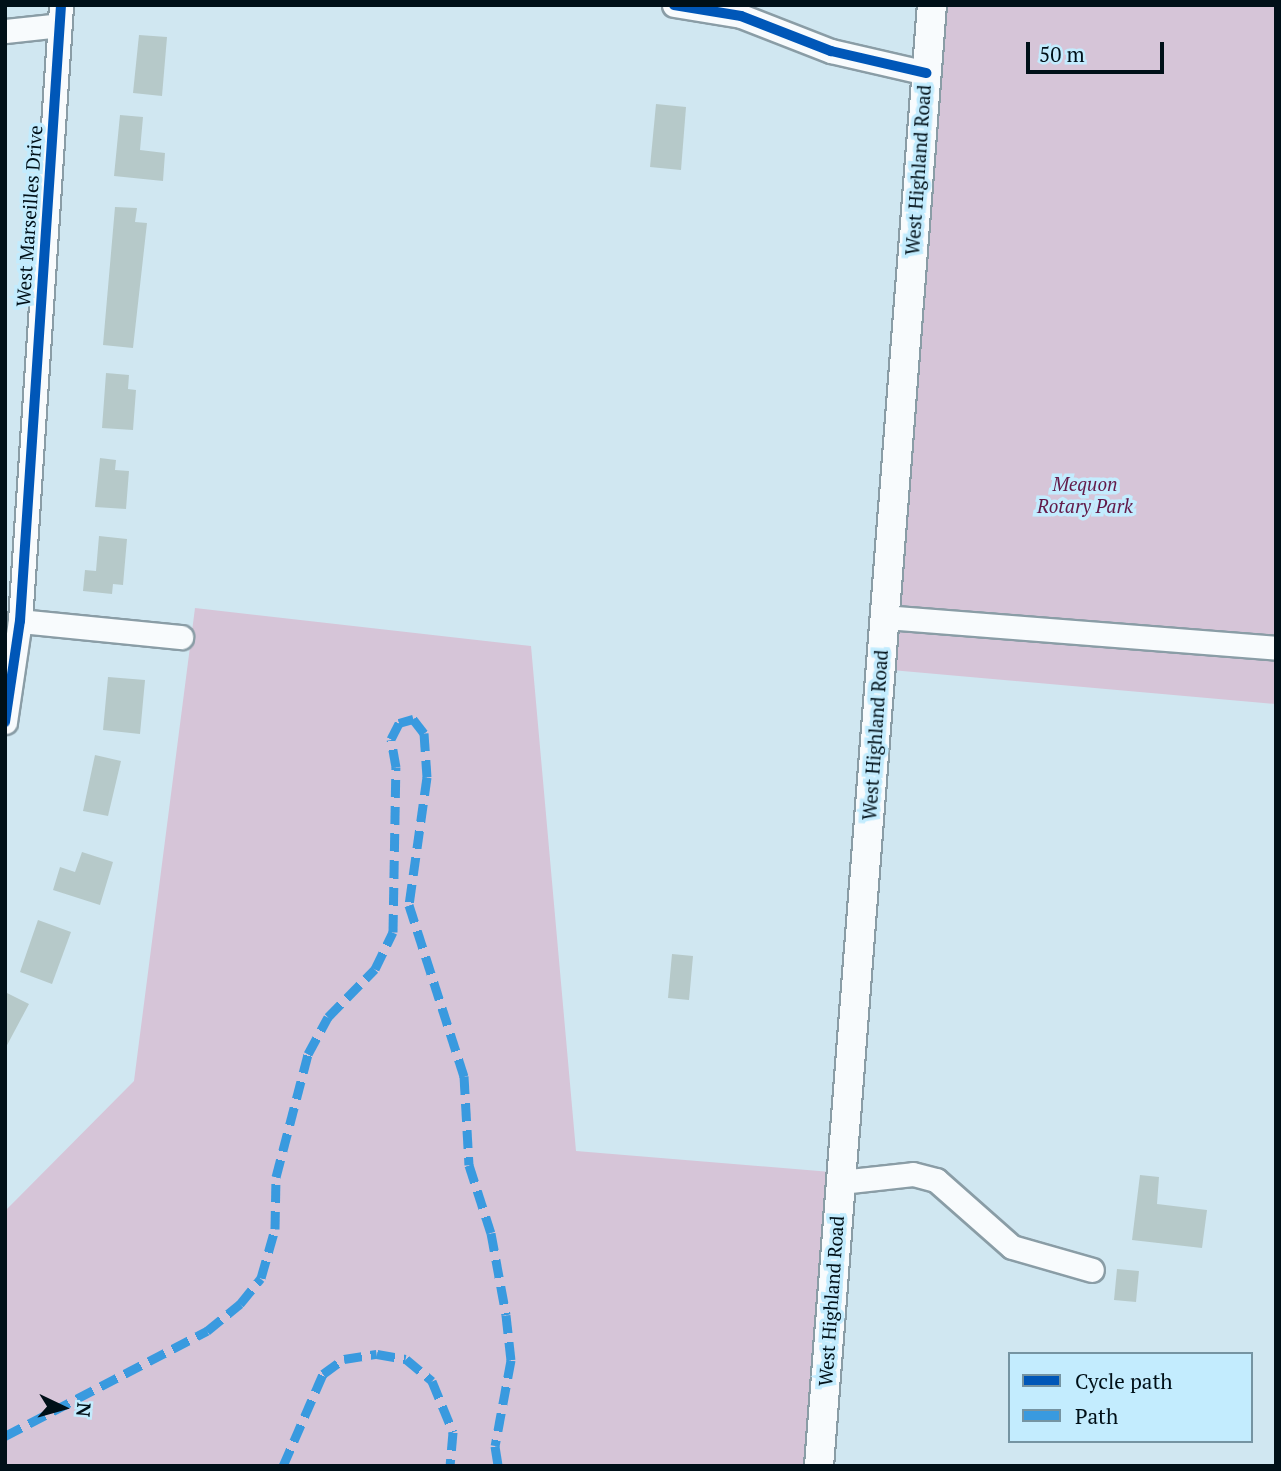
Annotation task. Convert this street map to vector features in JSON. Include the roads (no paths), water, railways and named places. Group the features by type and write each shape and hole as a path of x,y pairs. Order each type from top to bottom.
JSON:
{"main road":[{"name":"West Highland Road","path":"819,1466 932,5"}],"street":[{"path":"674,5 741,16 831,51 926,73"},
{"path":"5,31 60,15"},
{"name":"West Marseilles Drive","path":"5,722 20,621 60,15"},
{"path":"885,617 1276,648"},
{"path":"20,621 181,637"},
{"path":"841,1182 913,1174 936,1180 1012,1247 1092,1270"}],"park label":[{"name":"Mequon Rotary Park","path":"1085,495"}]}
